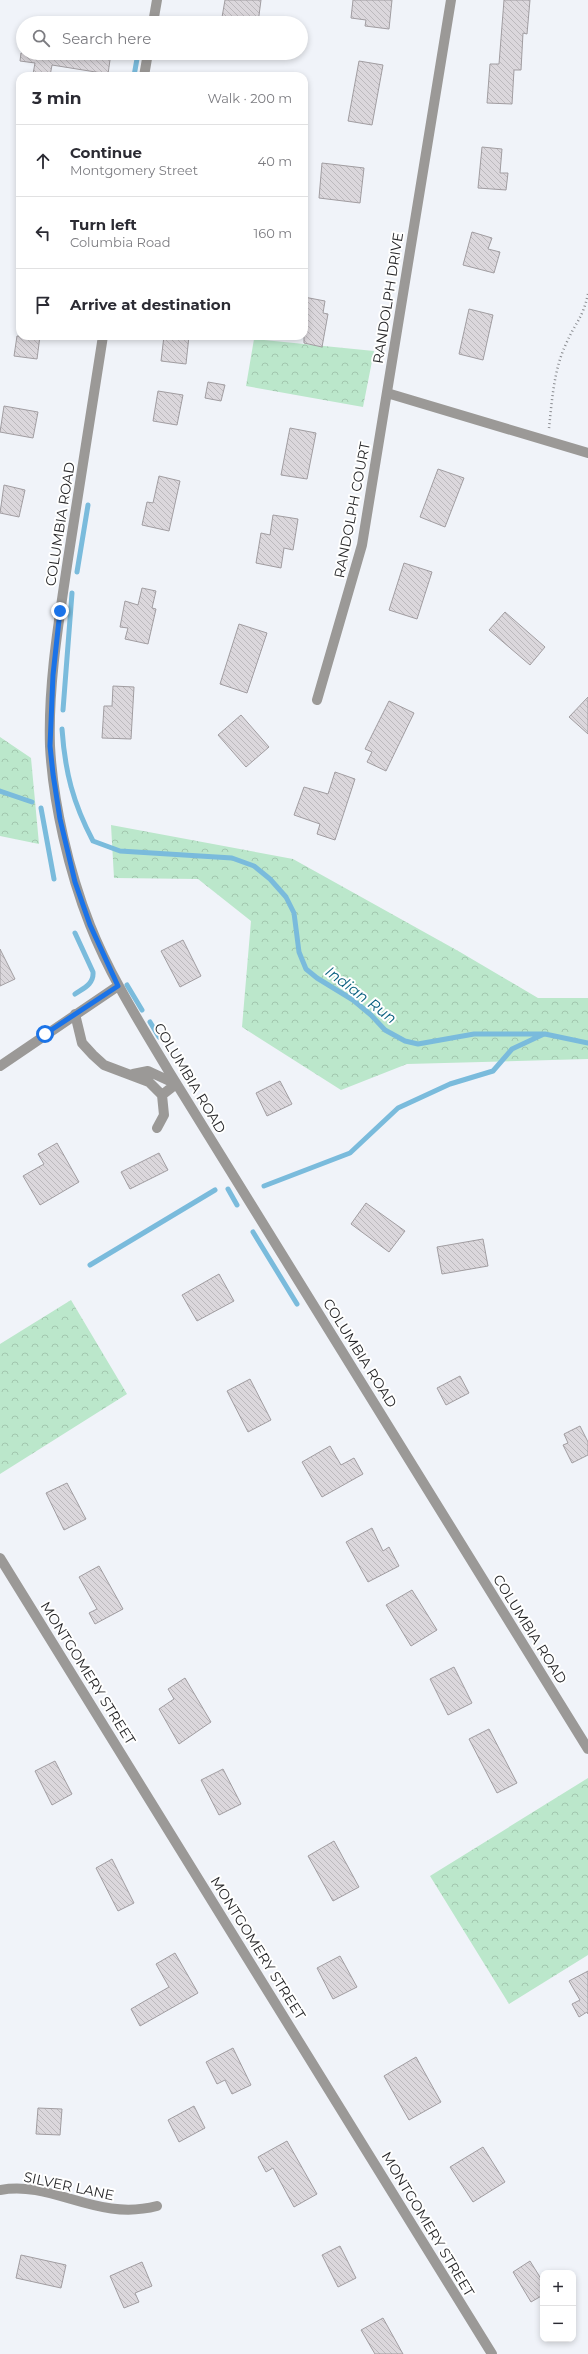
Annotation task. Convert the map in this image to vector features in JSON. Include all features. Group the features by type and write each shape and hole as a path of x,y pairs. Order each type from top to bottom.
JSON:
{"street":[{"path":"154,16 157,0"},
{"name":"RANDOLPH DRIVE","path":"387,393 451,0"},
{"path":"145,72 147,60"},
{"name":"COLUMBIA ROAD","path":"102,340 60,611 53,675 50,746 60,819 75,882 90,925 118,986 176,1084 588,1749"},
{"path":"387,393 473,420 548,440 588,453"},
{"name":"RANDOLPH COURT","path":"317,700 362,545 387,393"},
{"path":"0,1066 118,986"},
{"path":"75,1014 82,1043 93,1055 104,1065 133,1074 149,1082 162,1095 164,1115 157,1128"},
{"path":"133,1074 148,1071 176,1084 162,1095"},
{"name":"MONTGOMERY STREET","path":"0,1558 492,2354"},
{"name":"SILVER LANE","path":"0,2190 8,2188 37,2191 115,2210 126,2211 157,2206"}],"path":[{"path":"548,440 558,366 566,343 585,312 588,294"}],"green space":[{"path":"254,340 374,351 363,407 246,386"},
{"path":"0,737 31,758 39,844 0,836"},
{"path":"111,825 293,859 460,952 538,998 588,998 588,1059 407,1064 341,1090 242,1027 251,921 198,879 114,878"},
{"path":"71,1300 127,1394 0,1474 0,1344"},
{"path":"588,1778 588,1955 509,2004 430,1876"}],"building":[{"path":"225,0 261,0 259,16 222,16"},
{"path":"353,0 392,0 389,29 365,26 366,20 351,18"},
{"path":"504,0 530,0 527,34 523,33 521,70 514,70 512,104 487,103 490,64 499,64"},
{"path":"110,60 108,72 96,72 52,65 51,72 33,72 35,63 20,61"},
{"path":"359,61 383,65 372,125 348,121"},
{"path":"482,147 502,149 500,173 508,173 506,190 478,188"},
{"path":"322,163 364,168 360,203 319,198"},
{"path":"472,232 492,238 488,249 500,252 494,273 463,265"},
{"path":"308,298 325,301 323,313 328,314 322,347 304,343 304,340 308,340"},
{"path":"469,309 493,315 483,360 459,354"},
{"path":"16,340 39,340 37,359 14,356"},
{"path":"164,340 189,340 186,364 161,361"},
{"path":"208,382 225,385 221,401 205,398"},
{"path":"158,391 183,395 177,425 153,421"},
{"path":"4,406 38,412 33,438 0,432"},
{"path":"290,428 316,433 307,479 281,475"},
{"path":"438,469 464,478 445,527 420,517"},
{"path":"159,476 180,481 169,531 142,525 147,502 153,503"},
{"path":"4,485 25,490 19,517 0,513"},
{"path":"273,515 298,519 293,550 284,548 281,568 256,563 261,533 270,535"},
{"path":"404,563 432,572 417,619 389,610"},
{"path":"142,588 156,591 152,608 156,609 148,644 125,639 128,628 120,627 125,601 138,605"},
{"path":"505,612 545,647 530,665 489,630"},
{"path":"239,624 267,633 247,693 220,684"},
{"path":"113,686 134,687 131,739 102,738 104,706 112,706"},
{"path":"588,697 588,734 569,717"},
{"path":"389,701 414,713 386,771 367,762 372,752 365,749"},
{"path":"241,715 269,747 246,767 218,735"},
{"path":"335,772 355,779 335,840 317,834 320,824 294,815 304,787 328,794"},
{"path":"183,940 201,976 180,987 161,951"},
{"path":"0,949 15,979 0,986"},
{"path":"280,1081 292,1104 267,1116 256,1093"},
{"path":"57,1143 79,1182 40,1205 23,1176 44,1164 38,1154"},
{"path":"159,1153 168,1170 130,1189 121,1172"},
{"path":"366,1203 405,1231 389,1252 351,1224"},
{"path":"483,1239 488,1266 442,1274 437,1247"},
{"path":"219,1274 234,1301 197,1321 182,1295"},
{"path":"460,1376 469,1393 446,1405 437,1388"},
{"path":"250,1379 271,1420 248,1432 227,1391"},
{"path":"580,1426 588,1442 588,1455 572,1463 563,1445 568,1443 564,1434"},
{"path":"330,1446 341,1465 354,1458 363,1474 322,1497 302,1462"},
{"path":"67,1483 86,1519 64,1530 46,1493"},
{"path":"372,1528 383,1551 389,1547 399,1566 368,1582 346,1542"},
{"path":"99,1566 123,1609 95,1624 89,1613 97,1609 79,1577"},
{"path":"412,1590 437,1630 411,1646 386,1605"},
{"path":"454,1667 472,1703 448,1715 430,1679"},
{"path":"185,1678 211,1722 179,1744 159,1709 174,1699 168,1689"},
{"path":"489,1729 517,1783 497,1793 469,1739"},
{"path":"55,1761 72,1794 52,1805 35,1771"},
{"path":"223,1769 241,1804 219,1815 201,1780"},
{"path":"334,1841 359,1887 333,1901 308,1856"},
{"path":"112,1859 134,1903 118,1911 96,1868"},
{"path":"175,1953 198,1993 140,2026 131,2009 169,1987 156,1964"},
{"path":"340,1956 357,1987 333,1999 317,1968"},
{"path":"588,1971 588,2014 587,2012 579,2017 572,2004 580,2000 569,1981"},
{"path":"233,2048 251,2085 232,2094 225,2080 217,2084 206,2062"},
{"path":"416,2057 441,2102 409,2120 384,2076"},
{"path":"194,2106 205,2128 179,2142 168,2120"},
{"path":"38,2108 62,2109 60,2135 36,2134"},
{"path":"287,2141 317,2194 294,2207 273,2168 266,2172 258,2157"},
{"path":"483,2147 505,2182 473,2202 450,2167"},
{"path":"340,2246 356,2278 338,2287 322,2255"},
{"path":"21,2255 66,2265 61,2288 16,2278"},
{"path":"530,2261 540,2277 540,2297 531,2302 513,2272"},
{"path":"142,2262 152,2286 135,2293 139,2302 124,2308 110,2276"},
{"path":"383,2318 403,2354 375,2354 361,2330"}],"waterway":[{"path":"135,72 137,60"},
{"path":"77,572 88,505"},
{"path":"63,710 72,593"},
{"name":"Indian Run","path":"62,729 65,759 71,787 80,814 93,841 120,851 232,858 254,866 270,879 286,897 294,913 299,952 306,969 317,978 353,1000 371,1015 385,1030 405,1041 418,1044 474,1034 545,1034 588,1043"},
{"name":"Indian Run","path":"0,791 32,802"},
{"path":"41,808 54,879"},
{"path":"75,933 93,972 93,976 90,983 85,988 75,994"},
{"path":"127,985 142,1010"},
{"path":"150,1022 159,1037"},
{"path":"264,1186 350,1153 398,1108 450,1084 493,1071 512,1049 544,1034"},
{"path":"228,1189 237,1205"},
{"path":"90,1265 215,1190"},
{"path":"253,1232 297,1304"}],"route":[{"path":"45,1034 118,986 90,925 75,882 60,819 53,774 50,746 53,675 60,611"}]}
